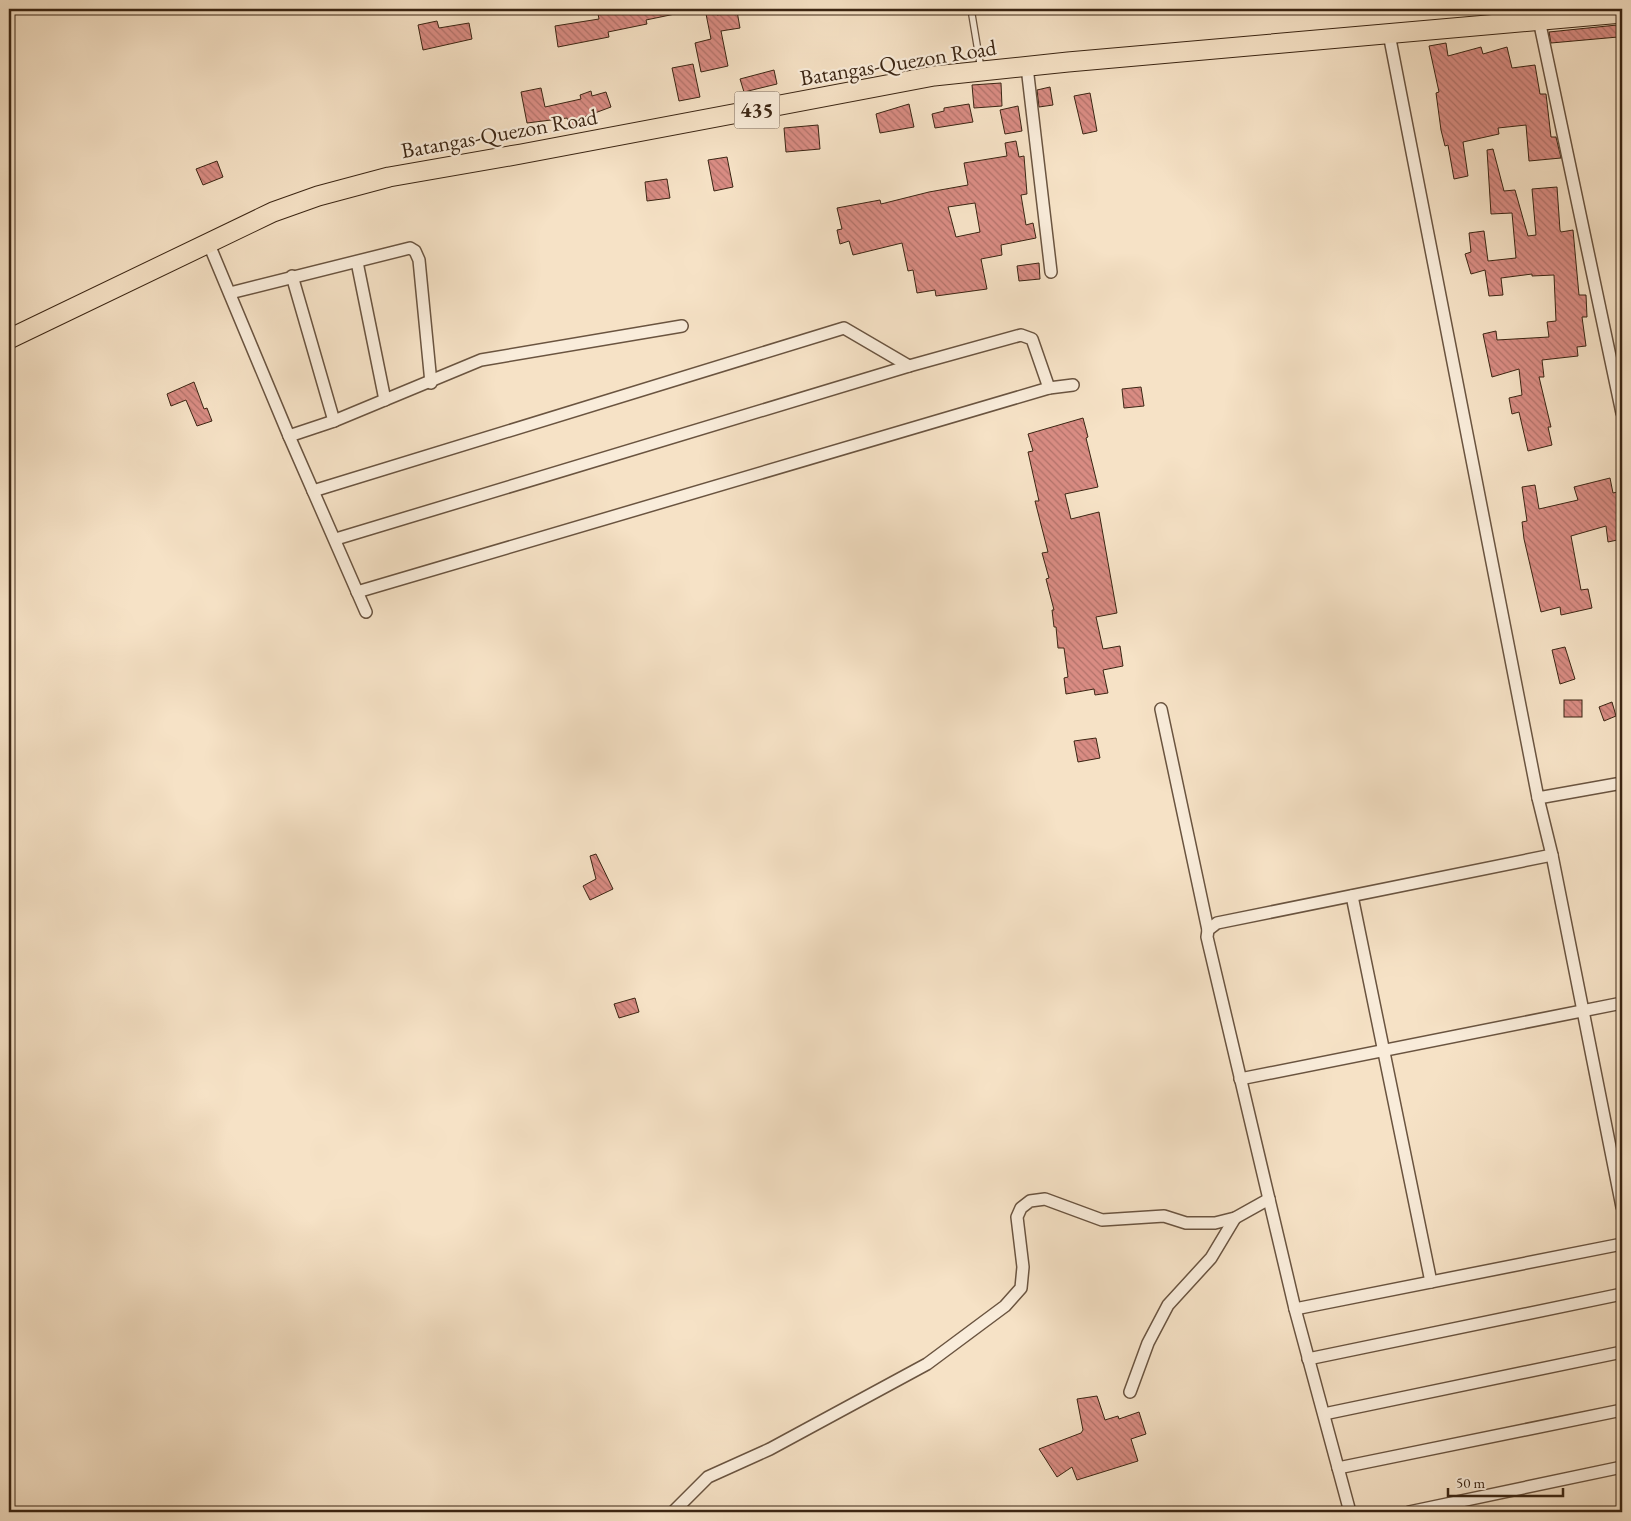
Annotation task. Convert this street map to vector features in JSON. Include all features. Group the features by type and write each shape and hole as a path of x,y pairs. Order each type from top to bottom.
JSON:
{"main road":[{"name":"Batangas-Quezon Road","path":"9,339 273,212 318,196 389,177 934,76 1622,13"}],"street":[{"path":"1539,20 1622,413"},
{"path":"1389,34 1538,798 1552,855 1622,1207"},
{"path":"1027,67 1050,272"},
{"path":"208,242 289,436 336,539 366,612"},
{"path":"230,293 410,248 415,251 419,260 431,383"},
{"path":"357,262 385,400"},
{"path":"292,276 334,421"},
{"path":"289,436 334,421 431,383 481,360 506,354 682,326"},
{"path":"313,491 844,328 909,366"},
{"path":"336,539 909,366 1021,335 1029,336 1032,339 1049,388"},
{"path":"357,592 1049,388 1073,384"},
{"path":"1162,709 1208,930 1207,938 1295,1309 1350,1512"},
{"path":"1538,798 1622,782"},
{"path":"1208,930 1217,923 1552,855"},
{"path":"1352,896 1431,1282"},
{"path":"1240,1078 1622,1003"},
{"path":"673,1512 708,1477 770,1449 927,1364 1005,1306 1021,1288 1023,1267 1017,1217 1021,1208 1030,1201 1046,1199 1102,1220 1164,1216 1186,1223 1215,1223 1235,1218 1269,1199"},
{"path":"1130,1392 1148,1343 1168,1305 1210,1258 1235,1218"},
{"path":"1295,1309 1622,1244"},
{"path":"1308,1359 1622,1294"},
{"path":"1324,1414 1622,1352"},
{"path":"1338,1468 1622,1410"},
{"path":"1409,1512 1622,1468"}],"lane":[{"path":"971,9 982,71"}],"building":[{"path":"597,9 675,9 675,14 646,20 647,24 608,32 609,37 558,47 555,26 599,19"},
{"path":"705,9 716,9 717,15 737,11 740,28 721,31 728,66 701,72 695,43 711,39"},
{"path":"437,21 439,28 469,23 472,39 423,50 418,25"},
{"path":"1617,25 1618,37 1551,43 1549,32"},
{"path":"1446,43 1448,56 1481,47 1483,54 1507,47 1512,68 1535,65 1540,94 1546,94 1551,137 1556,137 1561,158 1529,161 1526,125 1498,128 1499,134 1463,142 1468,176 1454,179 1448,145 1445,146 1441,130 1436,93 1439,92 1429,46"},
{"path":"693,64 700,97 679,101 672,68"},
{"path":"774,70 777,84 744,92 740,79"},
{"path":"1001,83 1002,106 974,108 972,85"},
{"path":"1050,87 1053,105 1039,107 1037,90"},
{"path":"541,88 545,107 581,99 580,95 591,91 592,96 606,92 611,107 584,117 585,123 570,127 567,118 527,123 521,92"},
{"path":"1090,93 1097,131 1083,134 1074,96"},
{"path":"909,104 914,127 880,133 876,114"},
{"path":"969,104 973,122 935,128 932,114 944,111 944,108"},
{"path":"1018,106 1022,131 1005,134 1000,110"},
{"path":"818,125 820,149 786,152 784,128"},
{"path":"1016,141 1019,157 1024,156 1027,194 1021,195 1026,225 1033,223 1036,238 1001,245 1002,255 981,259 987,289 936,296 935,290 917,293 913,270 908,271 902,243 853,255 849,241 840,244 837,230 842,229 837,208 880,200 881,204 968,185 964,163 1007,156 1005,143","holes":["975,203 980,232 956,237 948,207"]},
{"path":"1493,149 1504,191 1515,190 1528,236 1536,235 1532,189 1557,187 1560,230 1561,232 1573,230 1579,295 1586,295 1587,317 1582,317 1586,346 1577,347 1578,356 1542,360 1544,377 1539,377 1551,427 1548,427 1552,445 1528,451 1519,412 1512,414 1509,398 1522,395 1519,369 1492,377 1483,334 1496,331 1497,340 1549,337 1547,322 1556,321 1554,275 1532,276 1532,274 1501,278 1503,295 1489,296 1485,270 1471,274 1465,254 1471,252 1469,233 1484,231 1488,261 1516,258 1512,213 1491,214 1487,150"},
{"path":"727,157 733,187 714,191 708,160"},
{"path":"217,161 223,177 203,185 196,169"},
{"path":"667,179 670,198 647,201 645,182"},
{"path":"1039,263 1040,279 1019,281 1017,266"},
{"path":"194,382 204,409 207,408 212,421 197,426 186,400 171,406 167,394"},
{"path":"1141,387 1144,406 1124,408 1122,389"},
{"path":"1083,418 1098,487 1065,494 1071,519 1099,512 1117,613 1096,617 1103,649 1120,646 1123,666 1103,670 1108,693 1095,695 1094,689 1066,694 1064,678 1068,677 1064,648 1058,648 1056,627 1054,627 1052,610 1054,610 1046,579 1049,578 1042,553 1048,552 1035,501 1039,501 1028,452 1033,451 1028,434"},
{"path":"1610,478 1613,493 1622,491 1622,539 1608,542 1606,526 1571,536 1581,590 1588,589 1592,608 1561,615 1560,607 1541,612 1524,539 1522,522 1527,521 1522,487 1535,485 1539,509 1578,500 1574,487"},
{"path":"1565,647 1575,679 1560,684 1552,650"},
{"path":"1564,700 1582,700 1582,717 1564,717"},
{"path":"1612,702 1616,716 1604,721 1599,707"},
{"path":"1096,738 1100,758 1078,762 1074,741"},
{"path":"596,854 613,889 590,900 583,886 596,879 590,856"},
{"path":"635,998 639,1012 619,1018 614,1004"},
{"path":"1097,1396 1105,1420 1118,1416 1119,1419 1139,1412 1146,1434 1131,1439 1138,1461 1077,1480 1072,1467 1057,1477 1039,1449 1081,1433 1083,1430 1077,1399"}]}
